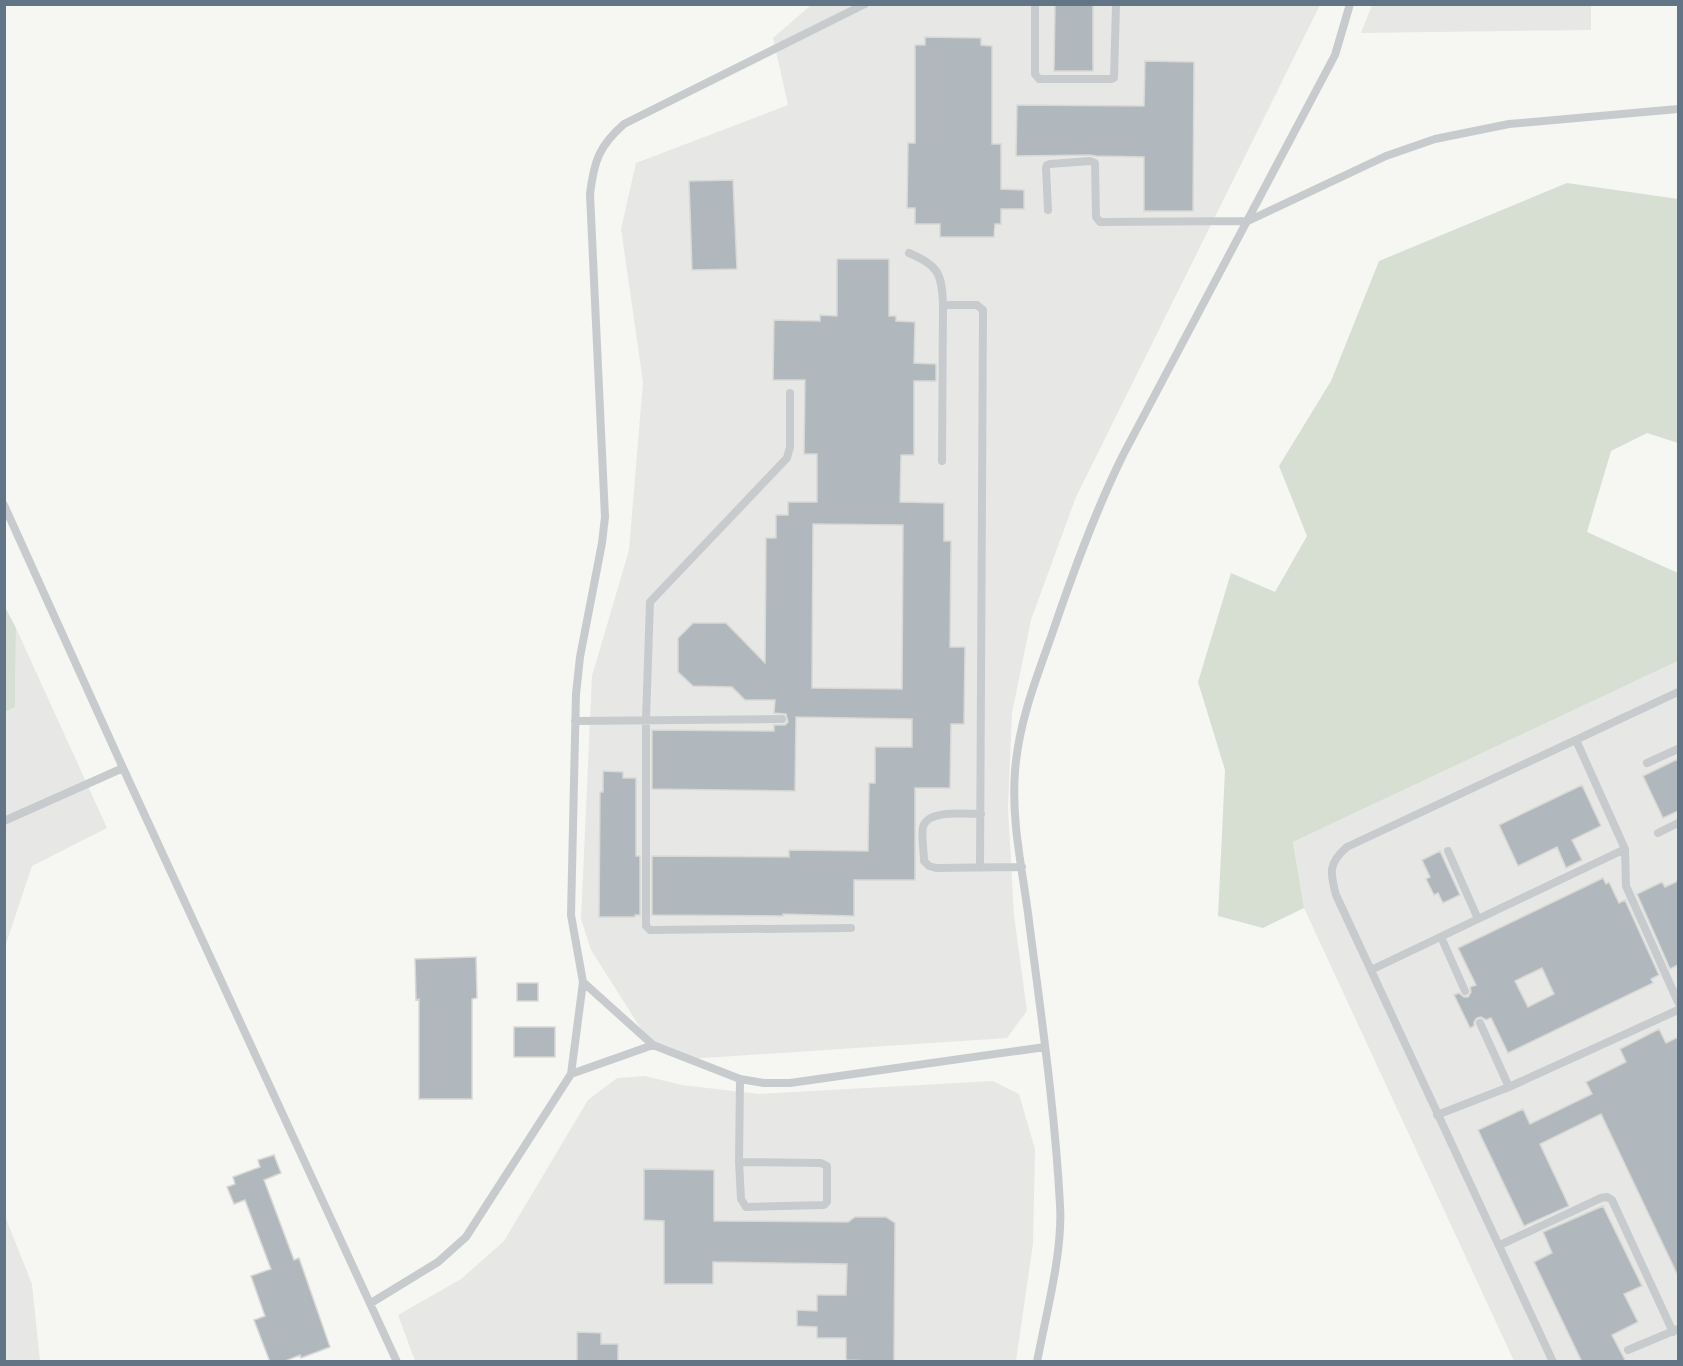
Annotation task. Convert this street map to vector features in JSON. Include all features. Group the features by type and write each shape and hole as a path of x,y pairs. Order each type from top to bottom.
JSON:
{"lane":[{"path":"371,1303 438,1262 466,1237 571,1074 583,982 572,915 575,721 580,657 605,517 590,194 592,173 598,153 608,138 624,124 865,4"},
{"path":"1035,4 1035,74 1039,79 1114,78 1116,5"},
{"path":"1037,1362 1059,1239 1060,1206 1045,1047 1013,802 1015,770 1028,701 1098,507 1123,455 1335,55 1350,4"},
{"path":"1047,210 1047,165 1090,161 1095,163 1097,168 1096,217 1100,222 1248,221 1386,156 1435,139 1509,124 1678,109"},
{"path":"909,253 926,260 938,273 943,305 942,461"},
{"path":"943,305 977,305 983,310 980,868"},
{"path":"790,393 790,447 787,458 650,602 646,719 646,927 650,930 851,928"},
{"path":"4,505 397,1362"},
{"path":"1553,1362 1336,895 1331,878 1335,858 1347,847 1678,692"},
{"path":"575,721 782,719"},
{"path":"1576,740 1625,849 1626,886 1678,1002"},
{"path":"1647,763 1678,749"},
{"path":"4,821 123,768"},
{"path":"981,814 939,814 928,818 923,826 924,861 936,868 1022,867"},
{"path":"1658,833 1678,823"},
{"path":"1371,970 1625,849"},
{"path":"1448,850 1478,919"},
{"path":"1441,937 1465,991"},
{"path":"583,982 653,1045 740,1079 764,1083 789,1083 1045,1047"},
{"path":"1437,1115 1509,1088 1678,1010"},
{"path":"1480,1023 1509,1088"},
{"path":"571,1074 653,1045"},
{"path":"739,1162 821,1163 827,1166 827,1202 824,1206 746,1207 741,1199 739,1162 740,1079"},
{"path":"1500,1245 1601,1198 1607,1197 1612,1200 1676,1330 1628,1350"}],"shaded area":[{"path":"811,5 1320,5 1076,497 1031,620 1012,713 1008,808 1014,915 1027,1011 1007,1038 689,1059 648,1040 591,950 581,919 592,676 629,550 643,382 621,229 636,163 788,105 773,38"},
{"path":"1372,5 1591,5 1591,30 1361,33"},
{"path":"1567,183 1678,199 1678,443 1647,433 1611,451 1587,532 1678,573 1678,661 1293,842 1304,908 1263,928 1218,916 1225,770 1198,682 1231,573 1275,592 1307,536 1279,466 1331,381 1379,261"},
{"path":"4,605 16,628 15,707 5,712"},
{"path":"16,628 107,828 32,866 5,947 4,712 15,707"},
{"path":"1678,661 1678,1361 1514,1361 1304,908 1293,842"},
{"path":"645,1076 682,1085 759,1094 993,1081 1019,1094 1035,1149 1033,1244 1016,1361 415,1361 398,1315 461,1279 504,1241 588,1100 617,1078"},
{"path":"5,1216 32,1284 40,1361 5,1361"}],"building":[{"path":"1055,4 1093,5 1093,71 1054,71"},
{"path":"925,37 981,38 981,45 992,46 992,144 1001,144 1001,189 1024,190 1024,209 1001,209 1001,224 995,224 994,237 940,237 940,224 915,224 915,208 907,208 908,143 915,143 915,45 925,45"},
{"path":"1145,61 1194,62 1193,211 1144,211 1144,157 1016,156 1017,105 1144,106"},
{"path":"733,180 737,269 692,270 689,181"},
{"path":"837,259 889,259 889,316 896,316 896,321 915,322 914,363 936,364 936,381 914,381 914,455 901,455 900,502 944,503 944,541 951,541 950,647 965,647 964,724 951,724 950,788 915,788 915,880 854,880 854,916 652,915 652,856 789,857 789,850 868,851 869,783 875,783 875,747 912,747 912,719 796,717 795,791 652,789 652,730 774,731 774,725 785,725 788,722 786,714 774,713 775,700 745,700 732,687 693,686 678,672 678,638 693,623 726,623 765,663 766,538 776,538 776,515 788,515 788,502 817,502 817,454 804,454 805,380 773,380 774,320 820,321 820,315 837,316","holes":["813,524 903,525 902,689 812,688"]},
{"path":"1678,759 1678,811 1663,818 1643,776"},
{"path":"603,771 623,772 623,778 636,778 636,856 640,856 640,915 635,915 635,917 599,917 600,792 603,792"},
{"path":"1582,785 1601,826 1572,840 1582,860 1566,868 1557,847 1518,866 1499,825"},
{"path":"1440,851 1460,895 1443,903 1438,893 1434,895 1426,879 1430,877 1422,860"},
{"path":"1603,878 1606,884 1609,882 1619,903 1625,900 1659,975 1651,979 1653,983 1508,1053 1491,1018 1486,1020 1481,1017 1477,1018 1474,1026 1470,1028 1454,995 1459,993 1468,997 1471,992 1470,987 1476,985 1458,948","holes":["1542,968 1554,994 1528,1007 1515,981"]},
{"path":"1678,881 1678,965 1670,969 1637,894 1662,882 1665,887"},
{"path":"476,957 477,998 472,999 472,1099 419,1099 419,999 416,1000 415,959"},
{"path":"517,983 538,983 538,1001 517,1001"},
{"path":"514,1027 555,1027 555,1057 514,1057"},
{"path":"1659,1029 1666,1043 1678,1037 1678,1276 1601,1114 1540,1144 1569,1206 1524,1226 1478,1130 1523,1109 1530,1124 1592,1094 1586,1082 1626,1062 1620,1049"},
{"path":"274,1155 281,1173 264,1180 294,1260 299,1258 330,1347 283,1362 270,1362 254,1320 265,1316 251,1276 271,1269 245,1200 234,1204 227,1187 235,1184 233,1177 260,1167 258,1160"},
{"path":"644,1169 714,1170 714,1221 848,1222 855,1217 886,1217 895,1223 894,1362 846,1360 846,1338 817,1338 817,1327 797,1326 797,1310 817,1311 817,1295 846,1295 847,1264 713,1262 713,1284 664,1284 664,1221 644,1220"},
{"path":"1603,1206 1642,1286 1624,1294 1638,1322 1612,1335 1626,1362 1582,1362 1534,1262 1552,1253 1543,1232"},
{"path":"577,1332 601,1333 601,1344 618,1344 618,1362 577,1362"}]}
